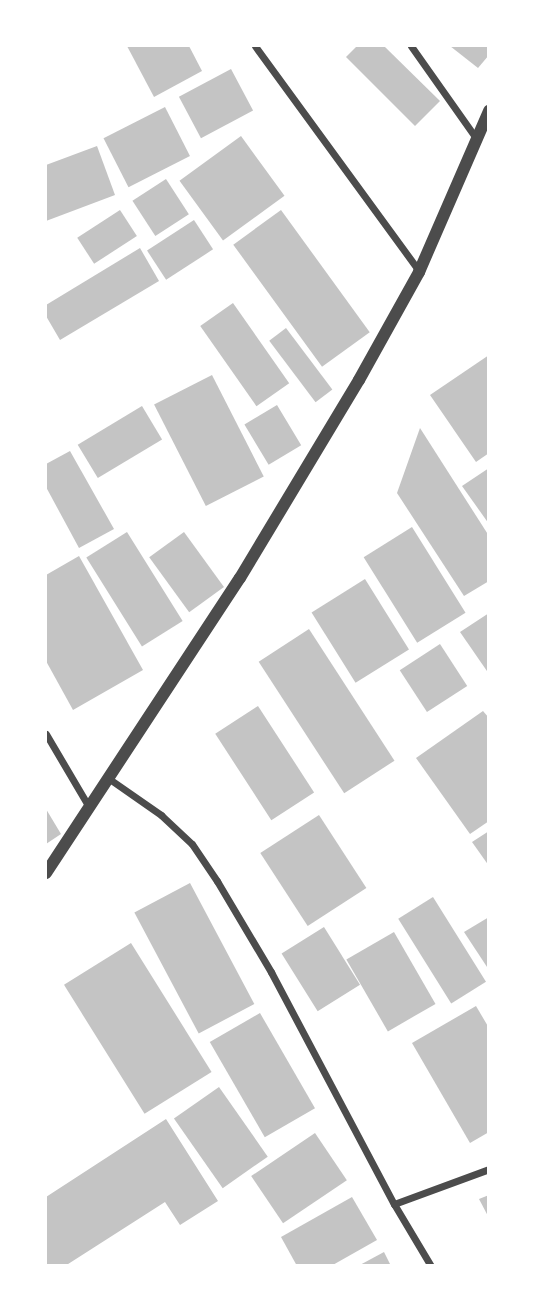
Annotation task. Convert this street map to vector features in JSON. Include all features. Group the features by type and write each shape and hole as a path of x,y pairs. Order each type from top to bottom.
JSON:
{"street":[{"path":"255,46 419,272"},
{"path":"411,46 477,139"},
{"path":"46,873 240,578 359,380 419,272 488,111"},
{"path":"46,734 89,807"},
{"path":"108,778 161,815 192,844 217,881 271,972 394,1204 431,1265"},
{"path":"394,1204 488,1169"}],"building":[{"path":"127,46 189,46 202,71 154,97"},
{"path":"357,46 384,46 440,101 415,126 346,57"},
{"path":"450,46 489,46 489,55 478,68"},
{"path":"231,69 253,110 201,138 179,97"},
{"path":"165,107 190,156 128,187 104,138"},
{"path":"241,136 284,196 223,241 180,181"},
{"path":"97,146 115,195 46,221 46,165"},
{"path":"166,179 189,214 155,236 132,201"},
{"path":"120,210 137,236 94,264 77,238"},
{"path":"281,210 370,332 322,367 233,245"},
{"path":"194,220 213,249 166,280 147,250"},
{"path":"140,248 159,281 60,340 46,316 46,305"},
{"path":"233,303 289,383 256,406 200,326"},
{"path":"286,328 332,389 316,402 269,341"},
{"path":"489,355 489,453 476,462 430,395"},
{"path":"212,375 264,477 206,506 154,405"},
{"path":"277,405 301,445 269,465 244,425"},
{"path":"142,406 162,439 98,478 78,445"},
{"path":"420,428 489,536 489,581 464,596 397,493"},
{"path":"70,451 114,529 79,548 46,487 46,464"},
{"path":"489,468 489,524 462,486"},
{"path":"412,527 466,613 417,643 364,557"},
{"path":"127,532 183,621 142,646 86,557"},
{"path":"184,532 224,587 189,612 149,557"},
{"path":"79,556 143,670 73,710 46,661 46,575"},
{"path":"365,579 409,649 356,683 312,612"},
{"path":"489,613 489,674 460,632"},
{"path":"309,629 395,761 344,793 259,662"},
{"path":"440,644 467,686 427,712 400,670"},
{"path":"258,706 314,792 271,820 215,734"},
{"path":"483,711 489,718 489,821 470,834 416,758"},
{"path":"46,809 61,834 46,844"},
{"path":"319,815 366,888 308,926 260,853"},
{"path":"489,831 489,866 472,842"},
{"path":"190,883 254,1004 199,1034 134,913"},
{"path":"433,897 486,982 451,1004 398,919"},
{"path":"489,917 489,970 464,932"},
{"path":"324,927 360,985 318,1011 282,953"},
{"path":"394,932 436,1004 388,1031 346,959"},
{"path":"131,943 212,1072 145,1114 64,985"},
{"path":"476,1006 489,1028 489,1132 470,1143 412,1043"},
{"path":"260,1013 315,1108 265,1137 210,1042"},
{"path":"219,1087 268,1157 223,1188 174,1119"},
{"path":"166,1119 218,1201 180,1225 165,1202 65,1266 46,1266 46,1197"},
{"path":"315,1133 347,1180 283,1223 251,1176"},
{"path":"489,1195 489,1218 479,1199"},
{"path":"352,1197 377,1240 331,1266 297,1266 281,1237"},
{"path":"384,1252 391,1266 358,1266"}]}
